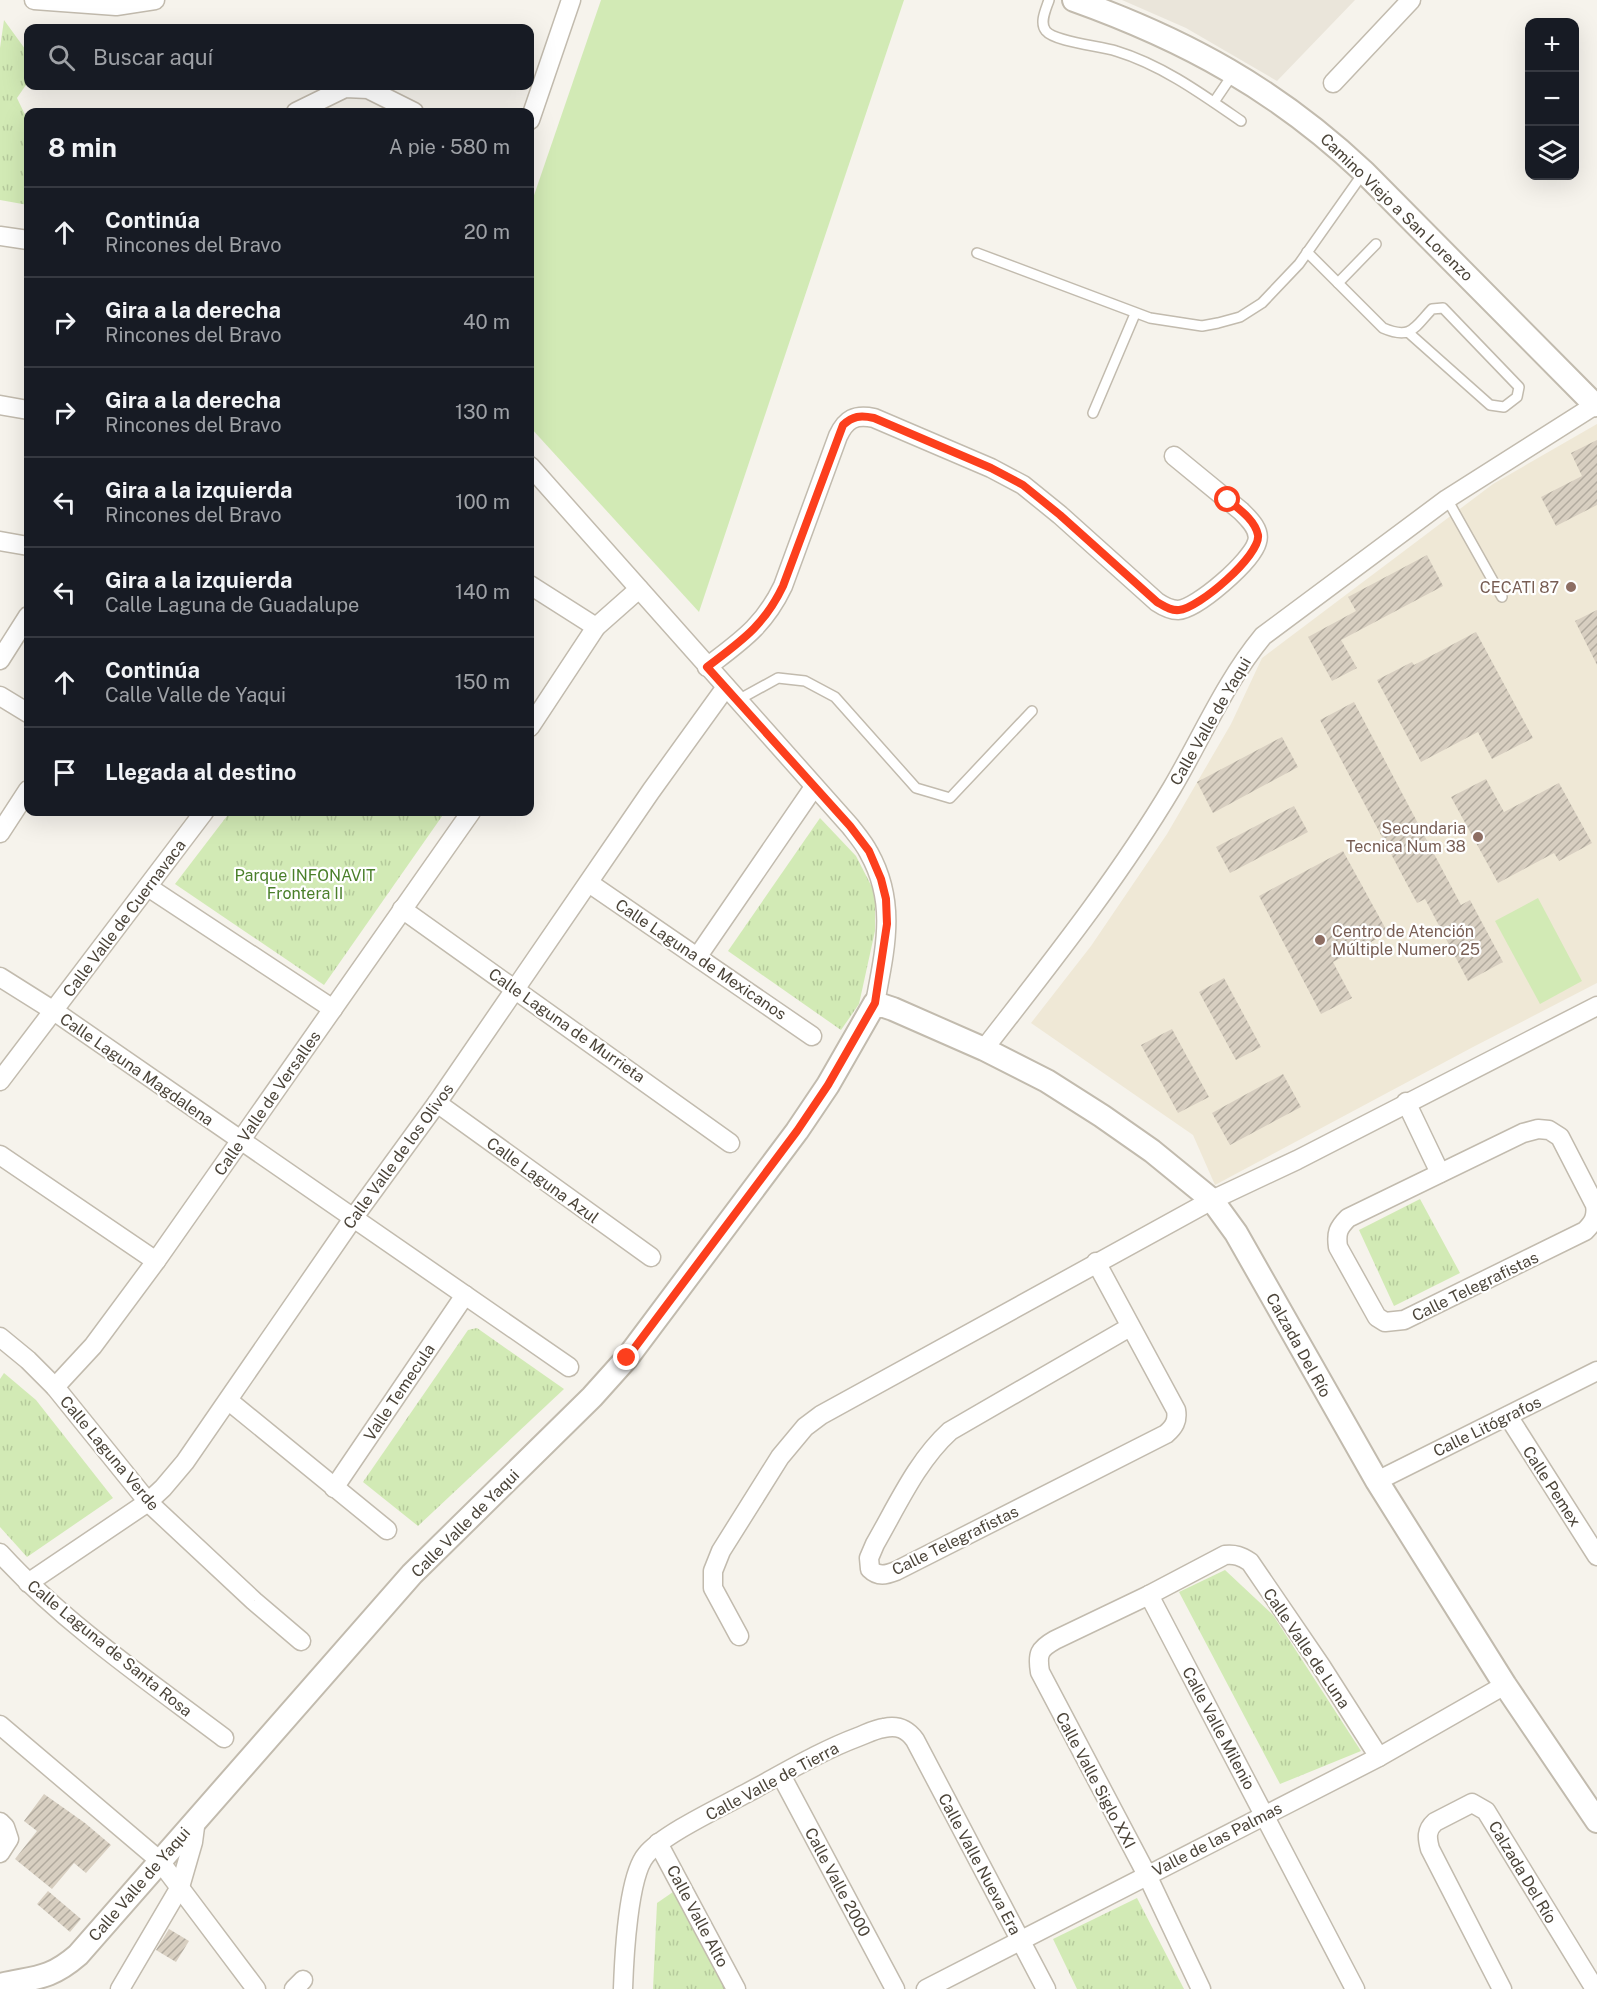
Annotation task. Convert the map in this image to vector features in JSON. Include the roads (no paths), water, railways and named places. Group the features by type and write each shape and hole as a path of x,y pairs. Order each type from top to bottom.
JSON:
{"street":[{"path":"34,0 116,6 155,0"},
{"path":"534,108 571,0"},
{"name":"Camino Viejo a San Lorenzo","path":"1074,0 1147,29 1234,72 1286,105 1364,172 1596,405"},
{"path":"1333,83 1411,0"},
{"path":"304,108 341,90"},
{"path":"370,90 406,108"},
{"path":"0,236 24,239"},
{"path":"0,405 24,409"},
{"name":"Calle Valle de Yaqui","path":"984,1049 1068,940 1134,846 1172,788 1240,664 1263,636 1447,499 1596,405"},
{"path":"707,667 751,632 773,607 783,586 838,436 843,425 850,418 861,415 874,418 991,468 1023,485 1157,602 1167,608 1179,610 1202,599 1231,575 1253,551 1258,542 1258,533 1241,511 1174,456"},
{"path":"534,471 857,834 869,851 881,879 886,899 887,924 875,1003"},
{"path":"0,541 24,545"},
{"path":"534,588 596,627"},
{"path":"534,721 596,627 639,589"},
{"path":"0,660 24,622"},
{"name":"Calle Valle de los Olivos","path":"28,1583 148,1502 185,1462 354,1217 516,989 651,791 732,693"},
{"path":"0,696 24,711"},
{"path":"698,956 814,787"},
{"path":"0,833 24,796"},
{"name":"Calle Valle de Cuernavaca","path":"0,1081 148,887 199,816"},
{"name":"Calle Valle de Versalles","path":"55,1387 87,1353 156,1261 468,816"},
{"name":"Calle Laguna de Mexicanos","path":"589,883 812,1036"},
{"path":"148,887 333,1009"},
{"name":"Calle Laguna de Murrieta","path":"402,909 730,1143"},
{"name":"Calle Laguna Magdalena","path":"0,977 54,1011 569,1367"},
{"name":"Calle Valle de Yaqui","path":"0,1985 33,1979 62,1968 78,1954 412,1574 592,1397 627,1358 797,1131 828,1085 875,1003"},
{"name":"Calzada Del Río","path":"875,1003 984,1049 1047,1081 1152,1151 1212,1200 1236,1233 1377,1481 1505,1685 1597,1821"},
{"path":"739,1636 713,1588 713,1571 721,1551 780,1457 805,1427 821,1415 1212,1200 1297,1160 1406,1102 1597,1006"},
{"path":"1406,1102 1440,1173"},
{"name":"Calle Laguna Azul","path":"436,1103 651,1257"},
{"name":"Calle Telegrafistas","path":"1538,1129 1549,1130 1560,1137 1595,1205 1597,1214 1585,1231 1404,1320 1385,1322 1377,1317 1338,1247 1336,1236 1339,1227 1348,1218 1523,1132 1538,1129"},
{"path":"0,1155 156,1261"},
{"name":"Calle Telegrafistas","path":"1096,1262 1176,1410 1178,1417 1172,1429 896,1571 885,1575 874,1574 870,1569 869,1558 875,1544 923,1461 935,1445 950,1431 1130,1327"},
{"name":"Valle Temecula","path":"334,1488 465,1295"},
{"name":"Calle Laguna Verde","path":"0,1337 28,1360 55,1387 148,1502 254,1601 301,1641"},
{"name":"Calle Litógrafos","path":"1377,1481 1597,1371"},
{"path":"229,1401 387,1530"},
{"name":"Calle Pemex","path":"1508,1416 1597,1556"},
{"name":"Calle Laguna de Santa Rosa","path":"0,1553 28,1583 109,1651 224,1738"},
{"name":"Calle Valle de Luna","path":"1149,1595 1224,1555 1234,1554 1250,1562 1321,1666 1379,1757"},
{"name":"Calle Valle Siglo XXI","path":"1149,1595 1055,1640 1041,1650 1038,1657 1040,1672 1147,1875 1201,1989"},
{"name":"Calle Valle Milenio","path":"1149,1595 1355,1989"},
{"name":"Valle de las Palmas","path":"926,1989 1379,1757 1505,1685"},
{"path":"0,1725 159,1860 256,1989"},
{"name":"Calle Valle de Tierra","path":"623,1989 632,1898 639,1867 646,1855 658,1843 838,1745 882,1728 901,1728 909,1731 915,1740"},
{"name":"Calle Valle Nueva Era","path":"915,1740 1046,1989"},
{"name":"Calle Valle 2000","path":"781,1774 895,1989"},
{"name":"Calzada Del Río","path":"1502,1989 1445,1880 1427,1840 1430,1827 1434,1822 1472,1803 1486,1811 1595,1989"},
{"path":"120,1989 180,1887 193,1842 196,1819"},
{"path":"0,1822 5,1827 9,1839 0,1853"},
{"name":"Calle Valle Alto","path":"658,1843 736,1989"}],"lane":[{"path":"1049,0 1043,24 1045,30 1052,36 1118,52 1173,76 1241,121"},
{"path":"1214,102 1234,72"},
{"path":"977,253 1135,314 1180,324 1202,326 1240,317 1262,303 1307,252 1364,172"},
{"path":"1338,283 1376,244"},
{"path":"1307,252 1383,328 1396,334 1409,333 1432,309 1443,308 1519,387 1517,397 1504,407 1490,405 1409,333"},
{"path":"1093,413 1135,314"},
{"path":"1447,499 1502,597"},
{"path":"732,693 778,678 805,681 835,697 916,788 950,798 1032,711"}],"place":[{"name":"CECATI 87","path":"1571,587"},
{"name":"Secundaria Tecnica Num 38","path":"1478,837"},
{"name":"Centro de Atención Múltiple Numero 25","path":"1320,940"}],"park label":[{"name":"Parque INFONAVIT Frontera II","path":"305,884"}]}
